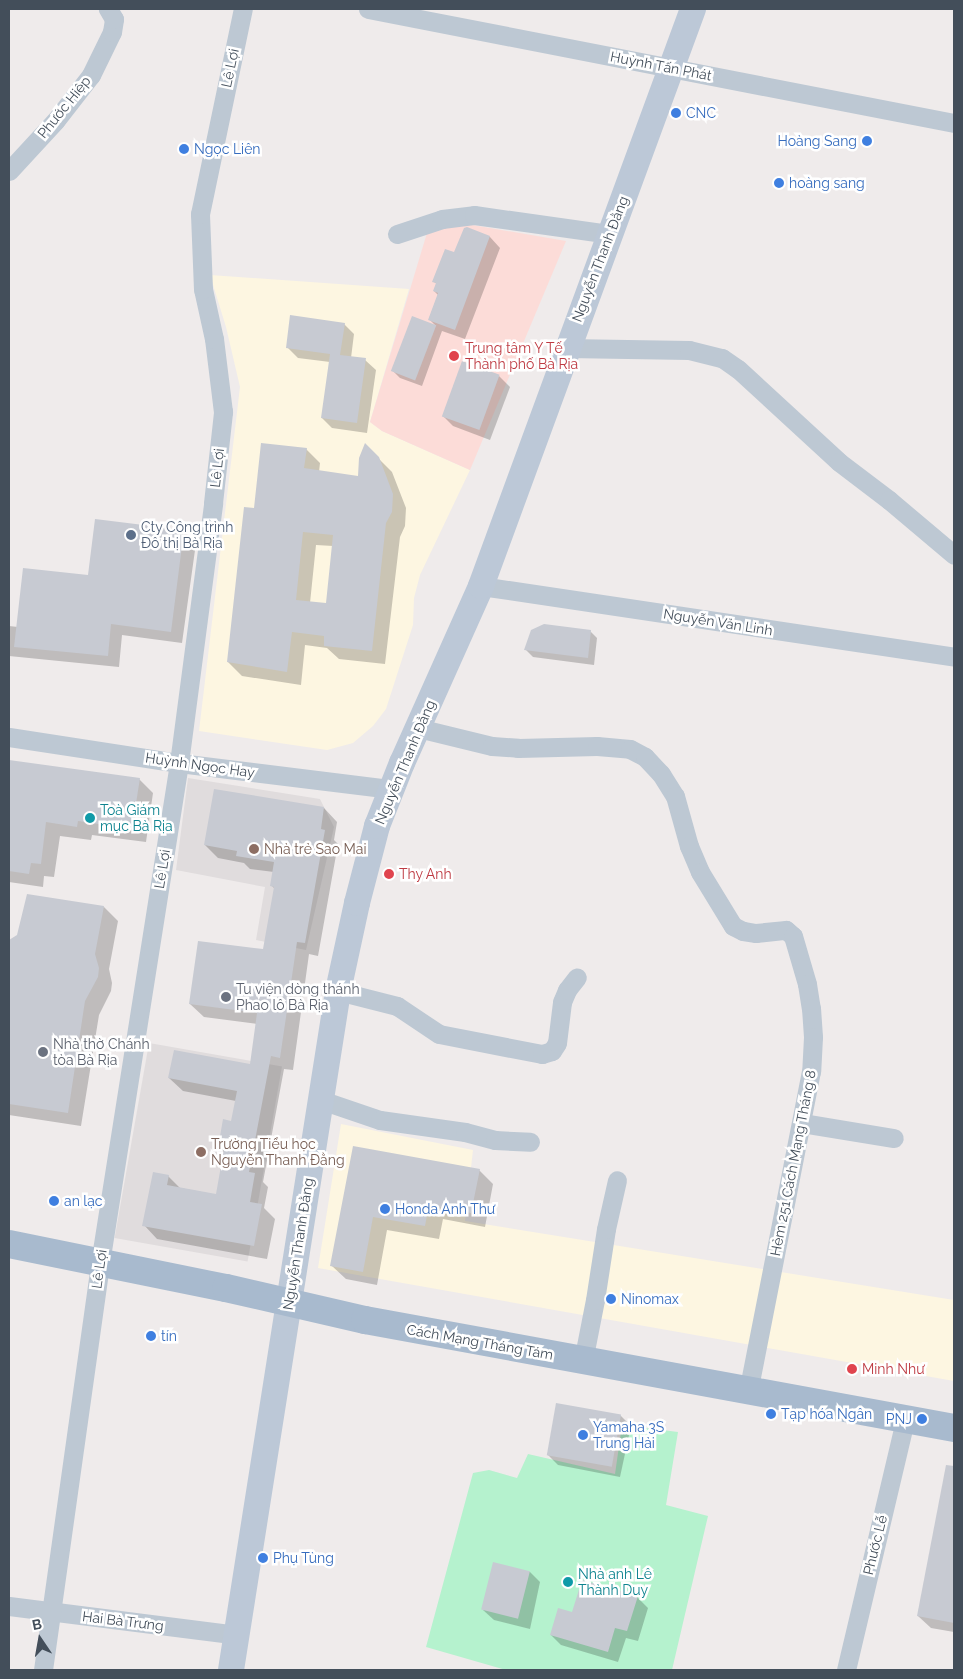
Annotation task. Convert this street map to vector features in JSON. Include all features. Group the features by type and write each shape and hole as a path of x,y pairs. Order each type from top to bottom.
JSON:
{"main road":[{"name":"Nguyễn Thanh Đằng","path":"231,1670 338,991 357,903 377,826 391,789 481,586 566,348 672,68 692,9"},
{"name":"Cách Mạng Tháng Tám","path":"9,1244 289,1304 583,1361 954,1428"}],"street":[{"name":"Phước Hiệp","path":"9,171 56,120 90,76 112,32 114,19 108,9"},
{"name":"Lê Lợi","path":"43,1670 100,1262 179,763 223,412 214,339 203,289 200,214 243,9"},
{"name":"Huỳnh Tấn Phát","path":"368,9 954,123"},
{"path":"397,234 442,219 474,215 609,234"},
{"path":"566,348 689,350 722,358 738,369 839,462 889,500 954,555"},
{"name":"Nguyễn Văn Linh","path":"481,586 954,657"},
{"name":"Hẻm 251 Cách Mạng Tháng 8","path":"418,728 492,746 518,748 598,746 630,749 646,757 661,774 675,796 689,846 700,872 733,926 743,932 756,933 786,930 793,936 808,984 813,1037 811,1071 748,1391"},
{"name":"Huỳnh Ngọc Hay","path":"9,737 179,763 391,789"},
{"path":"338,991 397,1006 440,1034 542,1054 552,1051 557,1043 562,1002 567,990 577,977"},
{"path":"321,1100 380,1120 465,1132 495,1140 530,1142"},
{"path":"802,1123 894,1138"},
{"path":"583,1361 596,1300 606,1230 617,1180"},
{"name":"Phước Lễ","path":"846,1670 905,1420"},
{"name":"Hai Bà Trưng","path":"9,1606 237,1636"}],"shaded area":[{"name":"Trung tâm Y Tế Thành phố Bà Rịa","path":"455,222 566,241 470,470 382,431 370,422 427,233"},
{"path":"210,275 409,289 370,422 382,431 470,470 420,575 414,598 413,625 386,709 373,726 353,743 327,750 199,731 240,387 226,327"},
{"name":"Nhà trẻ Sao Mai","path":"188,778 320,799 334,827 306,950 256,940 265,887 176,870"},
{"name":"Trường Tiểu học Nguyễn Thanh Đằng","path":"149,1043 282,1066 248,1261 115,1238"},
{"path":"341,1124 473,1150 465,1221 954,1300 954,1381 318,1268"}],"green space":[{"name":"Nhà anh Lê Thành Duy","path":"622,1425 678,1432 666,1505 708,1516 672,1670 506,1670 426,1647 473,1473 489,1470 517,1478 528,1454 615,1474"}],"building":[{"path":"467,227 490,236 455,330 428,320 438,293 433,291 436,283 432,282 445,249 454,252 464,228"},
{"path":"290,315 345,323 340,355 366,358 357,423 321,418 330,354 286,348"},
{"path":"412,316 436,325 415,380 391,371"},
{"path":"462,361 500,375 479,430 442,416"},
{"path":"261,443 307,448 304,468 358,476 359,458 365,443 379,457 393,494 392,512 386,523 372,651 324,646 324,636 292,632 287,672 227,662 244,507 254,508","holes":["303,532 333,535 326,603 296,600"]},
{"path":"95,519 184,530 171,632 111,624 108,656 14,647 23,568 88,575"},
{"path":"544,624 591,630 588,658 524,650 531,630"},
{"name":"Toà Giám mục Bà Rịa","path":"9,760 140,778 132,829 78,821 77,827 46,822 41,864 31,863 29,874 9,871"},
{"path":"214,789 324,807 321,829 325,830 305,943 297,942 280,1058 271,1056 249,1172 255,1173 250,1202 262,1204 254,1246 142,1226 153,1172 169,1175 167,1185 216,1194 224,1149 218,1148 223,1119 231,1121 237,1091 168,1078 174,1050 250,1064 257,1013 189,1004 198,941 263,949 274,887 270,886 274,862 236,856 237,851 204,845"},
{"name":"Nhà thờ Chánh tòa Bà Rịa","path":"27,894 104,906 95,954 99,968 98,977 85,1001 68,1113 9,1104 9,940 17,935"},
{"name":"Honda Anh Thư","path":"353,1146 480,1169 471,1213 429,1205 425,1226 373,1217 363,1272 330,1266"},
{"name":"Yamaha 3S Trung Hải","path":"556,1403 621,1414 612,1467 547,1455"},
{"path":"946,1465 954,1466 954,1623 917,1616"},
{"path":"493,1562 530,1571 518,1619 481,1610"},
{"path":"582,1580 638,1596 627,1631 615,1628 608,1652 550,1635 558,1608 572,1612"}],"place":[{"name":"CNC","path":"676,113"},
{"name":"Hoàng Sang","path":"867,141"},
{"name":"Ngọc Liên","path":"184,149"},
{"name":"hoàng sang","path":"779,183"},
{"name":"Trung tâm Y Tế Thành phố Bà Rịa","path":"454,356"},
{"name":"Cty Công trình Đô thị Bà Rịa","path":"131,535"},
{"name":"Toà Giám mục Bà Rịa","path":"90,818"},
{"name":"Nhà trẻ Sao Mai","path":"254,849"},
{"name":"Thy Anh","path":"389,874"},
{"name":"Tu viện dòng thánh Phao lô Bà Rịa","path":"226,997"},
{"name":"Nhà thờ Chánh tòa Bà Rịa","path":"43,1052"},
{"name":"Trường Tiểu học Nguyễn Thanh Đằng","path":"201,1152"},
{"name":"an lạc","path":"54,1201"},
{"name":"Honda Anh Thư","path":"385,1209"},
{"name":"Ninomax","path":"611,1299"},
{"name":"tín","path":"151,1336"},
{"name":"Minh Như","path":"852,1369"},
{"name":"Tạp hóa Ngân","path":"771,1414"},
{"name":"PNJ","path":"922,1419"},
{"name":"Yamaha 3S Trung Hải","path":"583,1435"},
{"name":"Phụ Tùng","path":"263,1558"},
{"name":"Nhà anh Lê Thành Duy","path":"568,1582"}]}
